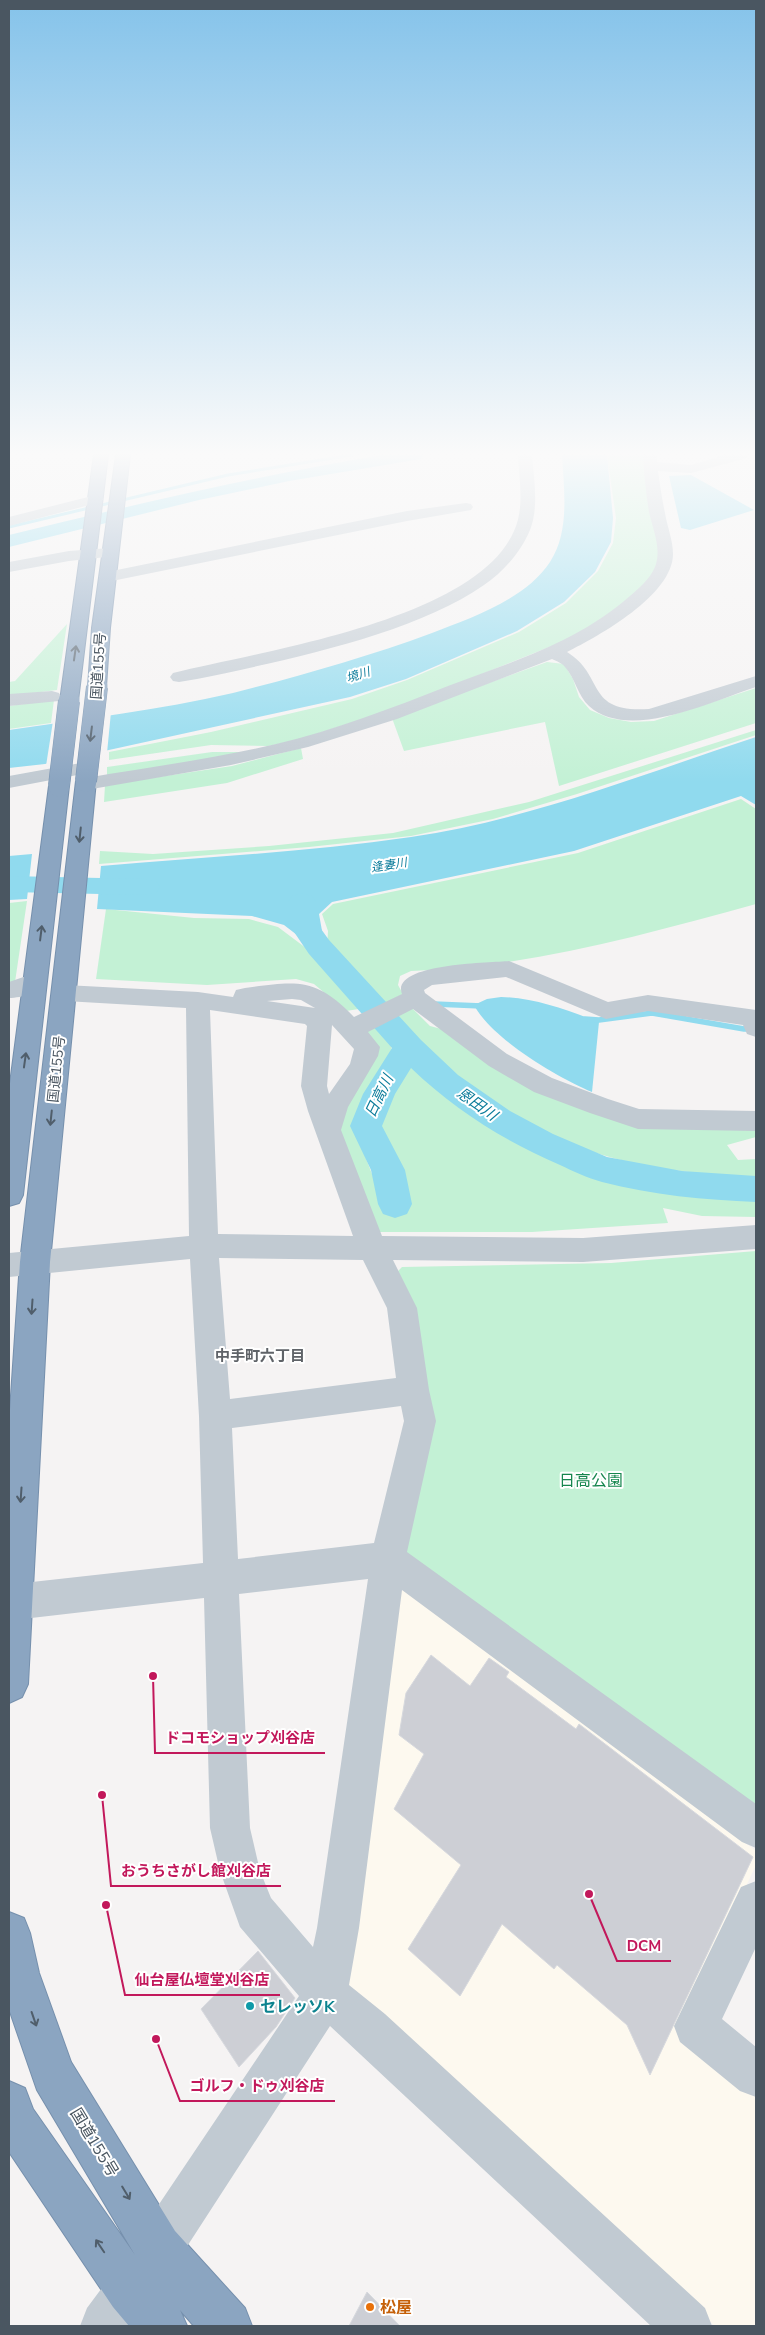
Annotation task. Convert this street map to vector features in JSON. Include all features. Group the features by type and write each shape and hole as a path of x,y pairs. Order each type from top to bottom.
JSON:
{"highway":[{"name":"国道155号","path":"9,1195 59,788 60,699 86,564"},
{"name":"国道155号","path":"9,1684 14,1602 22,1264 65,988 98,686 101,628 109,564"},
{"name":"国道155号","path":"9,1933 18,1973 53,2074 158,2248 227,2326"},
{"path":"9,2104 16,2123 117,2308 162,2326"}],"street":[{"path":"9,567 26,564"},
{"path":"107,578 175,564"},
{"path":"179,677 243,664 366,631 426,609 473,585 500,564"},
{"path":"86,784 145,773 202,766 281,749 403,710 554,652 596,630 627,609 650,586 664,564"},
{"path":"554,652 572,663 595,702 609,710 630,716 651,715 756,681"},
{"path":"9,700 60,699"},
{"path":"9,782 211,749 281,749"},
{"path":"9,796 59,788"},
{"path":"756,1021 648,1003 606,1011 509,969 428,977 418,980 413,984 412,990 415,998 498,1060 543,1085 638,1120 756,1122"},
{"path":"9,990 16,990 35,981"},
{"path":"65,988 198,1000 312,1016 320,1024 314,1086 328,1130 372,1248 402,1308 413,1390 420,1421 388,1559 338,1928 326,1994 158,2248"},
{"path":"198,1000 298,991 309,993 322,1000 367,1047 367,1056 340,1096 329,1120 328,1130"},
{"path":"350,1030 415,998"},
{"path":"198,1000 204,1246 215,1416 219,1577 230,1828 240,1871 255,1912 326,1994 369,2030 687,2326"},
{"path":"22,1264 204,1246 583,1250 756,1238"},
{"path":"215,1416 413,1390"},
{"path":"14,1602 388,1559 756,1828"},
{"path":"756,1902 696,2026 756,2075"}],"shaded area":[{"path":"404,1590 756,1851 756,1865 679,2029 756,2094 756,2326 715,2326 347,1985 393,1593"}],"green space":[{"path":"602,564 657,564 651,578 630,600 577,636 394,709 297,740 268,746 211,745 109,760 109,752 211,732 352,699 407,680 519,632 566,603 598,571"},
{"path":"67,624 57,690 9,696 9,682 15,681"},
{"path":"547,662 564,664 573,679 579,697 590,710 609,718 631,722 654,721 756,688 756,723 559,786 545,722 404,751 392,718"},
{"path":"54,700 51,723 9,729 9,706"},
{"path":"756,730 756,735 577,794 493,819 411,836 309,847 99,864 100,851 153,854 269,846 393,833 529,802"},
{"path":"301,748 303,759 227,783 104,802 105,785 232,766"},
{"path":"212,752 249,752 107,777 107,767"},
{"path":"741,799 756,809 756,904 585,948 499,963 411,971 400,976 398,985 403,994 381,1005 327,948 328,931 322,914 333,904 578,853"},
{"path":"27,901 15,982 9,982 9,903"},
{"path":"106,909 194,918 249,919 278,927 318,957 365,1008 346,1011 314,984 296,979 207,985 96,979"},
{"path":"411,1007 430,1026 453,1032 639,1122 715,1125 756,1124 756,1137 727,1145 738,1160 756,1159 756,1177 677,1171 639,1164 567,1143 533,1127 499,1107 466,1083 395,1015"},
{"path":"373,1025 391,1042 392,1055 364,1099 357,1114 356,1133 388,1215 405,1210 374,1129 378,1104 408,1059 465,1110 499,1132 544,1155 602,1177 632,1185 693,1196 756,1201 756,1217 702,1216 663,1208 668,1223 532,1232 376,1232 335,1133 359,1031"},
{"name":"日高公園","path":"756,1251 756,1807 405,1552 433,1426 392,1277 402,1267 611,1263"}],"water":[{"name":"境川","path":"548,564 599,564 595,572 564,602 517,631 406,679 350,697 45,764 9,768 9,730 205,699 308,673 408,642 480,614 512,597 540,575"},
{"path":"756,737 756,805 741,796 574,851 332,902 319,914 324,942 310,945 284,925 252,916 97,909 101,866 334,847 455,829 542,808"},
{"path":"32,854 27,899 9,900 9,856"},
{"path":"501,997 539,1002 599,1022 592,1092 561,1077 510,1044 483,1018 474,1005 487,999"}],"pier":[{"path":"111,712 107,753 46,766 53,721"}],"building":[{"path":"431,1655 470,1686 489,1658 509,1672 506,1677 576,1729 579,1724 753,1857 650,2075 627,2025 557,1965 554,1969 502,1924 460,1996 408,1949 461,1865 394,1809 424,1754 399,1735 406,1693"},
{"name":"セレッソK","path":"258,1951 295,1998 276,2027 239,2067 201,2009"},
{"name":"松屋","path":"367,2292 400,2326 349,2326"}],"waterway":[{"name":"逢妻川","path":"9,884 146,887"},
{"name":"恩田川","path":"302,902 302,923 319,947 410,1048"},
{"path":"434,1004 482,1006"},
{"path":"585,1019 599,1020 652,1013 744,1029 756,1029"},
{"name":"日高川","path":"395,1204 388,1170 366,1126 384,1084 410,1048"},
{"name":"恩田川","path":"410,1048 447,1083 498,1120 541,1143 602,1169 682,1184 756,1189"}],"place":[{"name":"ドコモショップ刈谷店","path":"153,1676"},
{"name":"おうちさがし館刈谷店","path":"102,1795"},
{"name":"DCM","path":"589,1894"},
{"name":"仙台屋仏壇堂刈谷店","path":"106,1905"},
{"name":"セレッソK","path":"250,2006"},
{"name":"ゴルフ・ドゥ刈谷店","path":"156,2039"},
{"name":"松屋","path":"370,2307"}],"district":[{"name":"中手町六丁目","path":"260,1356"}]}
